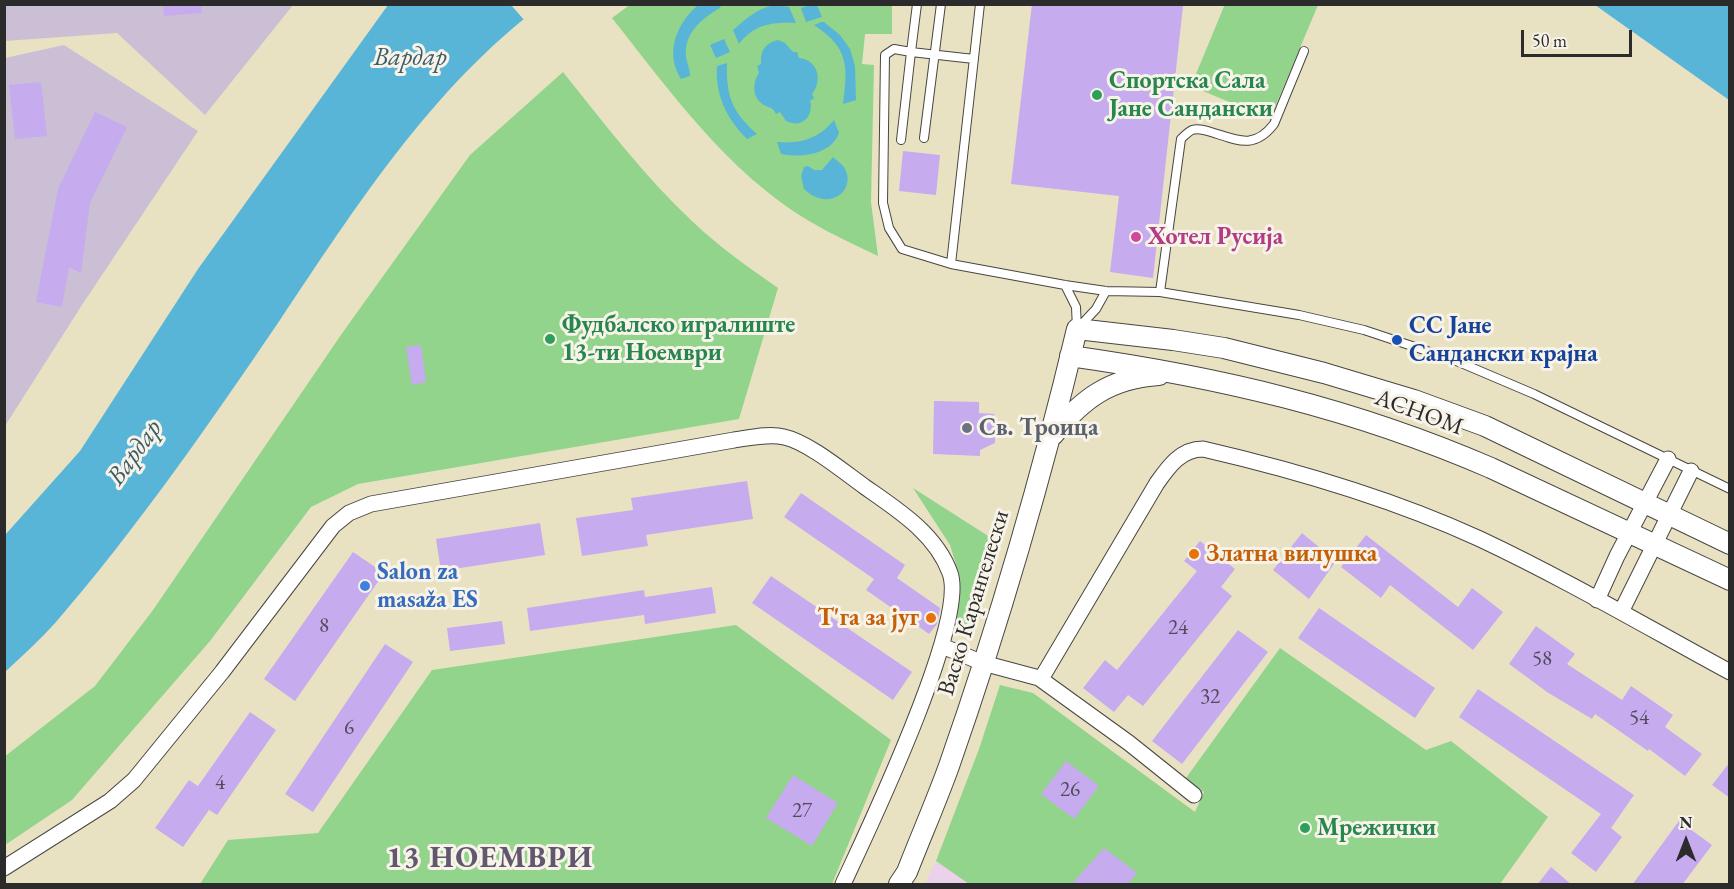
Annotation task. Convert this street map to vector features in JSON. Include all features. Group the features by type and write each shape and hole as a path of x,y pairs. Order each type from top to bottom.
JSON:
{"street":[{"name":"Васко Карангелески","path":"899,885 907,872 948,767 982,663 1050,438 1077,329"},
{"name":"АСНОМ","path":"1077,329 1224,348 1372,386 1485,426 1730,544"},
{"name":"АСНОМ","path":"1070,356 1188,375 1315,404 1402,432 1510,476 1730,580"},
{"path":"1050,438 1073,412 1099,391 1143,377 1188,375"},
{"path":"4,868 110,801 134,780 222,672 333,526 349,513 371,504 734,440 782,436 792,439 823,457 910,519 939,550 951,575 953,597 942,646 903,749 843,885"},
{"path":"1041,679 1157,483 1173,463 1192,449 1215,452 1363,493 1479,539 1622,612 1730,672"},
{"path":"1597,600 1628,533 1668,459"},
{"path":"1622,612 1691,471"},
{"path":"942,646 982,663 1041,679 1129,743 1194,795"}],"lane":[{"path":"901,140 917,4"},
{"path":"924,138 941,4"},
{"path":"951,264 980,4"},
{"path":"974,59 894,49 885,55 883,203 889,228 902,249 951,264 1065,285 1106,291 1160,292 1299,315 1364,330 1414,345 1534,394 1730,489"},
{"path":"1160,292 1181,139 1192,130 1201,129 1243,142 1251,141 1267,133 1274,124 1304,51"},
{"path":"1065,285 1076,307 1077,329"},
{"path":"1077,329 1096,309 1106,291"}],"shaded area":[{"path":"5,5 293,5 205,115 117,33 5,41"},
{"path":"64,45 198,131 82,305 5,426 5,58"},
{"path":"936,861 969,884 925,884"}],"green space":[{"path":"631,4 892,5 892,34 865,34 862,64 874,65 871,202 878,256 834,235 779,201 726,154 678,101 612,18"},
{"path":"1225,4 1318,5 1270,119 1191,86"},
{"path":"563,72 625,149 674,204 723,248 778,288 739,419 358,484 311,507 210,641 72,800 5,845 4,757 95,686 153,610 343,332 470,155"},
{"path":"913,488 996,541 966,631 954,629 960,578 950,545"},
{"path":"736,625 891,740 832,884 200,884 228,840 318,833 432,670"},
{"path":"1280,648 1426,750 1451,741 1548,817 1500,884 969,884 936,861 979,749 1000,685 1033,693 1195,812 1204,792 1186,778"}],"water":[{"path":"699,4 721,5 700,22 691,34 686,48 690,76 681,79 674,59 675,38 685,20"},
{"name":"Вардар","path":"388,5 542,5 502,37 465,73 398,151 337,235 200,436 144,512 56,622 5,672 5,535 80,451 198,269"},
{"path":"774,5 789,7 796,23 779,23 758,28 739,44 733,30 747,18"},
{"path":"817,5 822,17 806,22 801,8"},
{"path":"1595,5 1729,5 1729,100"},
{"path":"821,22 840,35 850,49 855,66 856,100 843,104 846,79 844,59 834,42 814,25"},
{"path":"724,39 730,52 716,58 710,45"},
{"path":"778,40 785,43 793,52 797,52 799,58 811,62 817,72 817,83 812,94 814,98 810,101 810,112 806,120 802,122 786,121 780,112 776,114 760,102 755,94 754,86 759,73 757,66 761,64 761,55 767,45"},
{"path":"727,63 729,94 732,103 748,126 757,134 747,139 733,123 720,96 717,66"},
{"path":"834,120 839,133 829,146 806,155 781,154 777,142 808,139 822,132"},
{"path":"833,157 844,167 847,176 844,190 839,196 831,199 813,196 804,189 801,176 804,167 822,170"}],"pier":[{"path":"511,4 545,4 525,21 511,5"}],"building":[{"path":"163,4 201,4 202,13 164,16"},
{"name":"Спортска Сала Јане Сандански","path":"1032,4 1183,6 1153,278 1110,272 1119,196 1011,184"},
{"path":"41,82 47,136 15,139 9,85"},
{"path":"95,112 127,127 90,203 81,273 69,267 62,307 36,302 58,189"},
{"path":"903,151 940,155 936,195 899,191"},
{"path":"421,345 426,382 412,385 406,347"},
{"name":"Св. Троица","path":"934,401 979,402 979,413 994,414 996,422 1000,423 1000,434 995,436 995,443 980,450 980,456 933,454"},
{"path":"747,481 753,519 646,535 648,546 582,556 576,518 633,510 631,498"},
{"path":"801,493 905,565 897,578 940,608 937,624 929,634 866,590 874,579 784,517"},
{"path":"540,523 545,555 441,571 436,539"},
{"path":"1302,533 1336,561 1309,599 1273,570"},
{"path":"1366,535 1458,607 1472,588 1503,612 1473,650 1390,585 1381,598 1341,567"},
{"path":"1200,541 1235,569 1221,587 1232,596 1143,706 1128,695 1114,712 1083,688 1105,660 1117,670 1197,571 1184,561"},
{"path":"353,552 384,573 295,701 264,679"},
{"path":"771,576 912,672 893,700 752,603"},
{"path":"712,587 716,613 645,624 644,615 530,631 527,608 644,590 645,597"},
{"path":"1319,608 1435,688 1415,718 1298,638"},
{"path":"502,621 505,644 450,651 447,628"},
{"path":"1536,626 1575,654 1567,664 1622,700 1631,686 1673,715 1665,727 1702,754 1685,776 1649,749 1648,751 1595,714 1592,719 1547,692 1509,664"},
{"path":"1238,630 1268,652 1182,764 1152,741"},
{"path":"385,644 413,662 313,812 285,794"},
{"path":"1478,689 1634,795 1611,828 1622,837 1596,872 1571,853 1601,814 1459,717"},
{"path":"250,712 276,730 217,815 209,810 183,847 155,828 189,780 198,786"},
{"path":"1066,761 1099,786 1074,819 1041,794"},
{"path":"1730,762 1730,798 1712,785"},
{"path":"793,775 838,803 812,846 766,818"},
{"path":"1679,821 1712,845 1682,885 1632,885"},
{"path":"1104,848 1137,873 1127,885 1071,885"},
{"path":"1551,867 1572,885 1537,885"}],"place":[{"name":"Спортска Сала Јане Сандански","path":"1097,95"},
{"name":"Хотел Русија","path":"1136,237"},
{"name":"Фудбалско игралиште 13-ти Ноември","path":"550,339"},
{"name":"СС Јане Сандански крајна","path":"1397,340"},
{"name":"Св. Троица","path":"967,428"},
{"name":"Златна вилушка","path":"1194,554"},
{"name":"Salon za masaža ES","path":"365,586"},
{"name":"Т'га за југ","path":"931,618"},
{"name":"Мрежички","path":"1305,828"}],"district":[{"name":"13 НОЕМВРИ","path":"490,859"}]}
